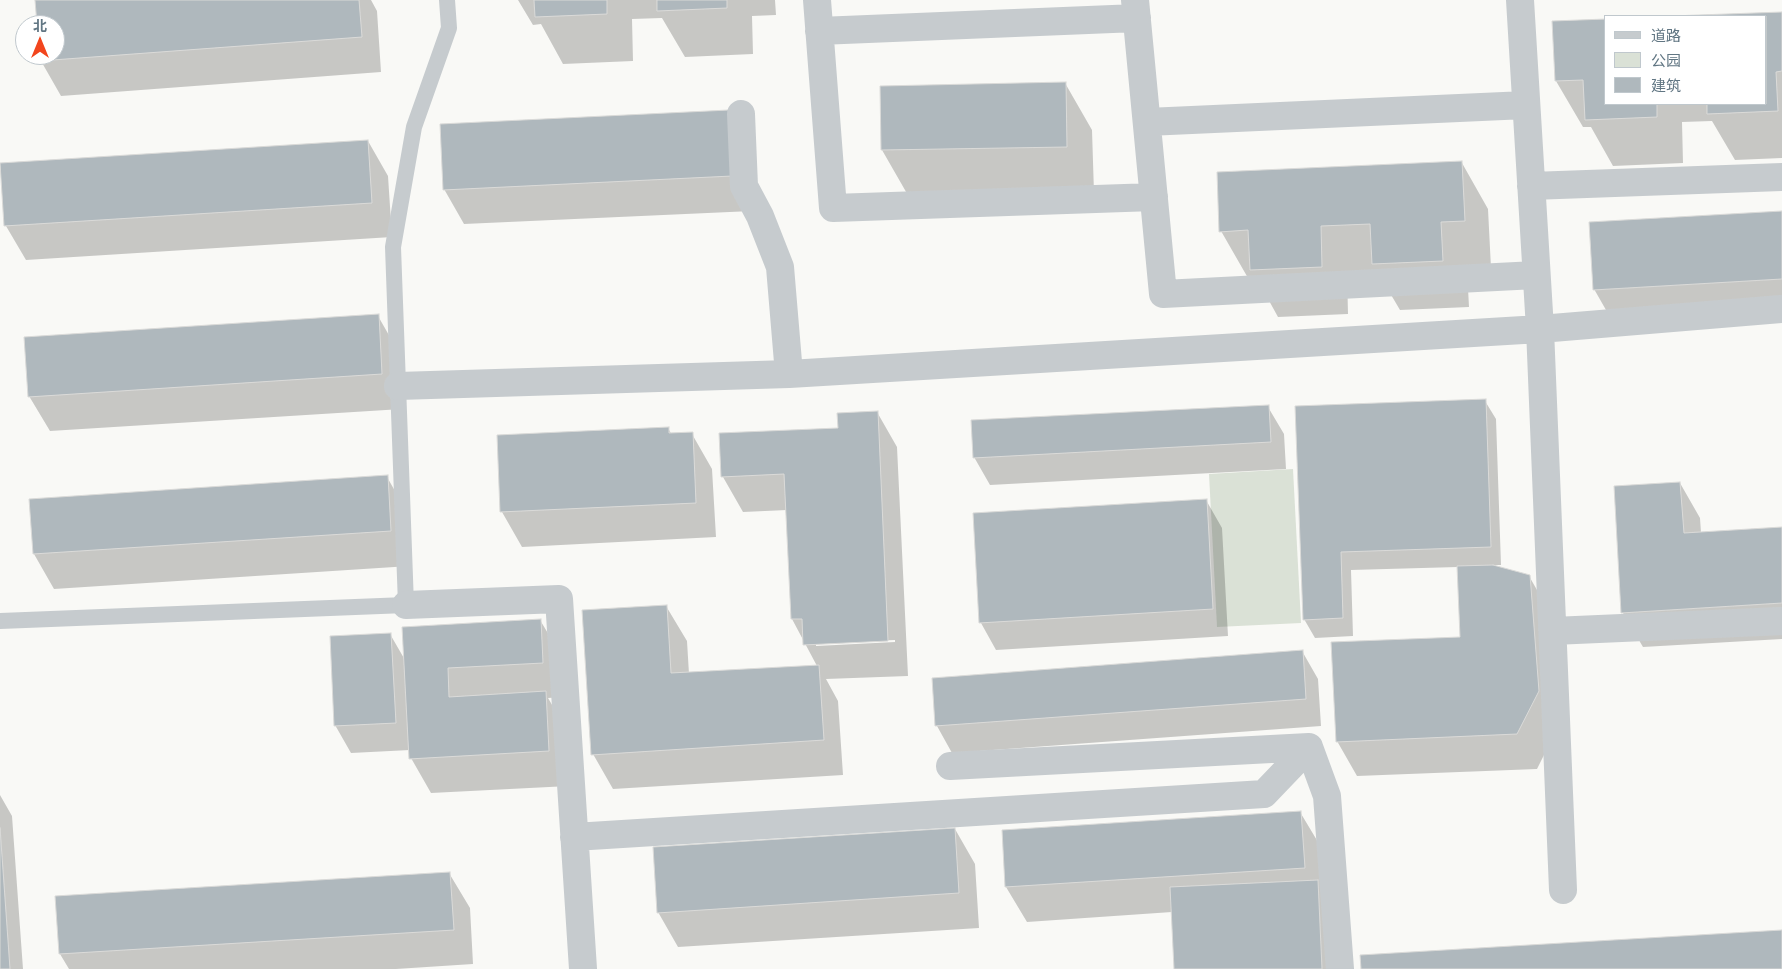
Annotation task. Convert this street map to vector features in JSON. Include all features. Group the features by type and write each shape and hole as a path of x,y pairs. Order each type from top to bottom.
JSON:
{"street":[{"path":"817,0 832,208 1154,198"},
{"path":"1520,0 1540,329 1564,890"},
{"path":"819,31 1136,9 1163,294 1536,274"},
{"path":"1147,122 1526,105"},
{"path":"741,114 744,186 760,216 780,267 790,374"},
{"path":"1531,186 1782,177"},
{"path":"398,386 790,374 1540,329 1782,310"},
{"path":"406,605 559,600 583,969"},
{"path":"1553,631 1782,621"},
{"path":"574,837 1264,794 1310,747"},
{"path":"950,766 1310,747"},
{"path":"1310,747 1327,796 1340,969"}],"lane":[{"path":"0,621 406,605 393,247 414,127 449,28 447,0"}],"green space":[{"path":"1293,469 1301,623 1217,627 1209,474"}],"building":[{"path":"35,0 359,0 362,37 65,59 65,15 36,15"},
{"path":"534,0 607,0 607,14 535,17"},
{"path":"657,0 727,0 727,8 657,11"},
{"path":"1782,12 1782,71 1776,72 1778,111 1707,114 1707,105 1767,105 1767,15 1699,15"},
{"path":"1604,19 1604,105 1657,105 1657,117 1585,120 1583,80 1555,81 1552,21"},
{"path":"1066,82 1067,147 881,150 880,86"},
{"path":"729,110 732,176 443,190 440,124"},
{"path":"368,140 372,203 4,226 0,163"},
{"path":"1462,161 1465,221 1441,222 1443,261 1372,264 1370,224 1321,226 1322,267 1250,270 1248,230 1219,232 1217,172"},
{"path":"1782,211 1782,279 1593,290 1589,222"},
{"path":"379,314 382,374 28,397 24,337"},
{"path":"1486,399 1491,547 1341,552 1343,618 1303,620 1295,406"},
{"path":"1269,405 1271,442 973,458 971,420"},
{"path":"878,411 888,641 803,645 802,619 791,619 784,474 721,477 719,433 838,428 837,413"},
{"path":"669,427 669,433 693,432 696,503 500,512 497,435"},
{"path":"388,475 391,531 33,554 29,499"},
{"path":"1680,482 1684,533 1782,527 1782,603 1621,613 1614,486"},
{"path":"1207,499 1213,609 979,623 973,513"},
{"path":"1493,565 1530,575 1539,691 1517,734 1336,742 1331,642 1460,637 1457,566"},
{"path":"667,605 671,673 819,665 824,740 591,755 582,610"},
{"path":"541,619 543,663 448,668 449,697 546,691 549,751 409,759 402,627"},
{"path":"391,633 396,723 334,726 330,636"},
{"path":"1303,650 1306,699 935,726 932,678"},
{"path":"1301,811 1305,868 1005,887 1002,830"},
{"path":"0,828 10,969 0,969"},
{"path":"955,828 959,893 657,913 653,847"},
{"path":"450,872 454,930 59,954 55,896"},
{"path":"1318,880 1322,969 1174,969 1170,887"},
{"path":"1782,930 1782,969 1361,969 1360,955"}]}
